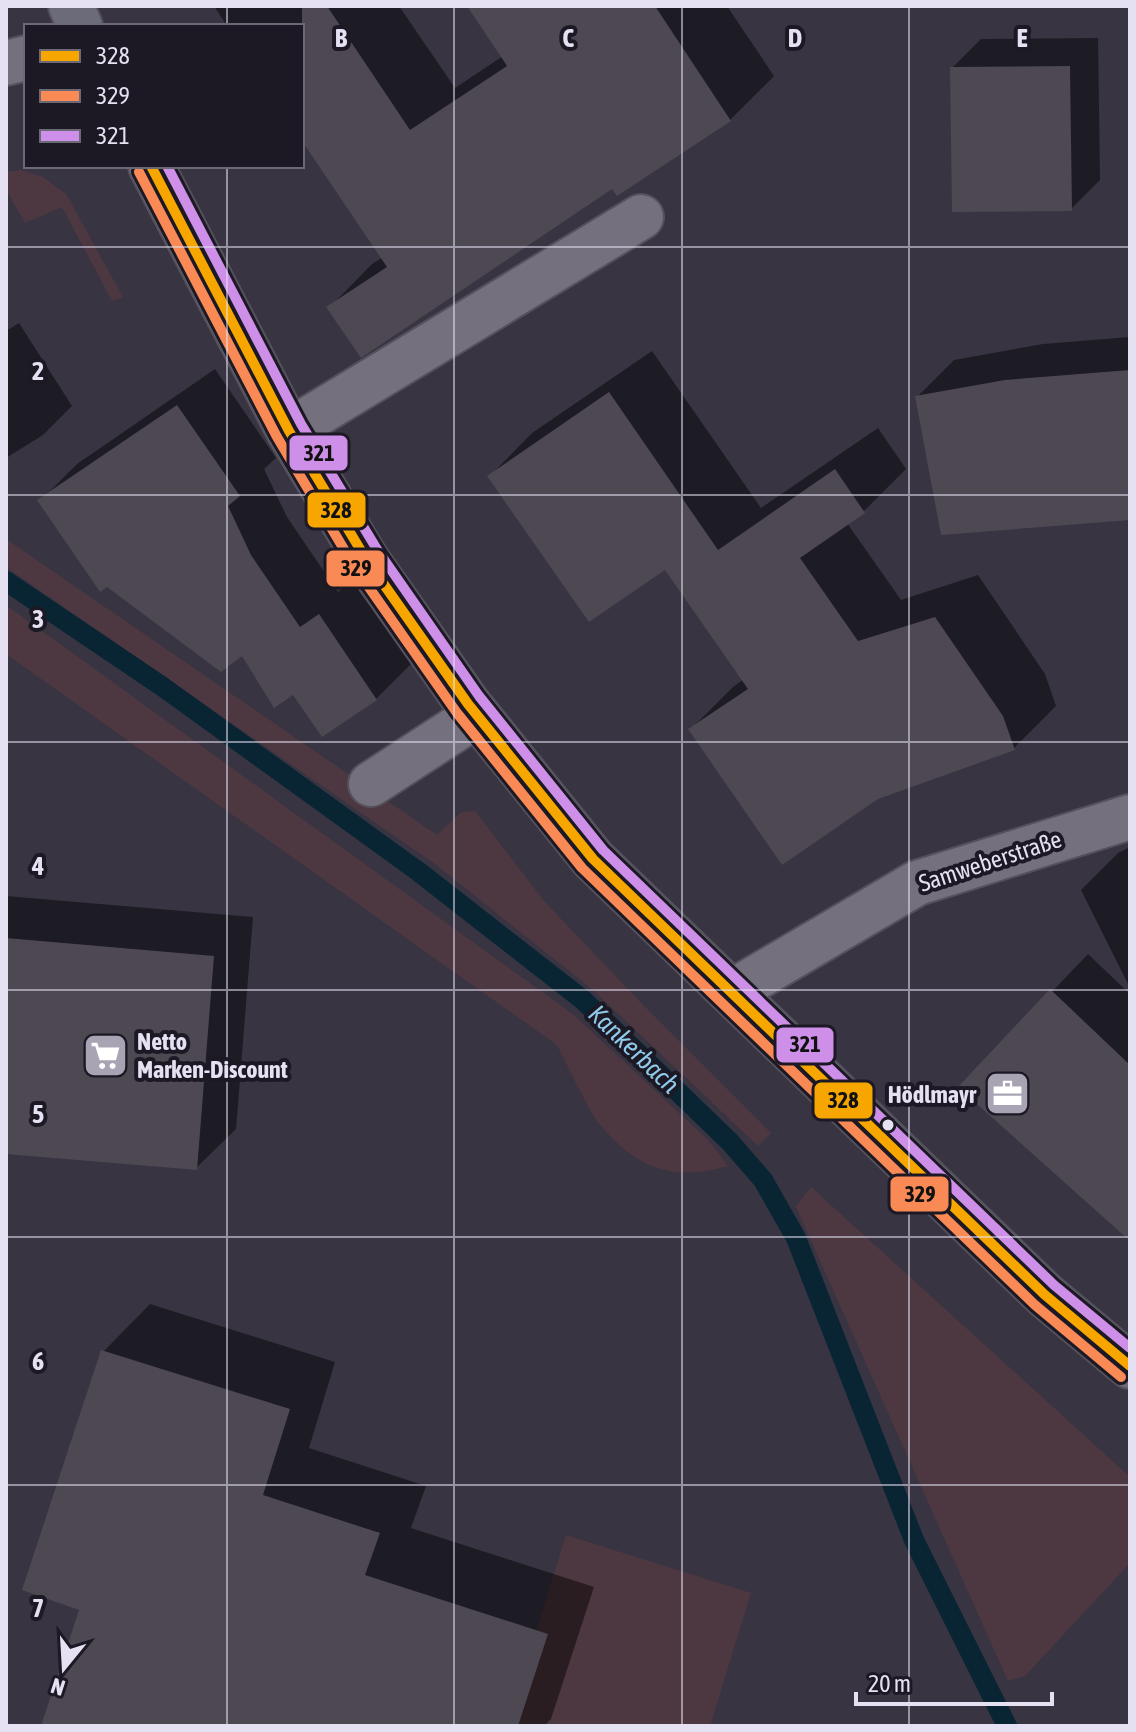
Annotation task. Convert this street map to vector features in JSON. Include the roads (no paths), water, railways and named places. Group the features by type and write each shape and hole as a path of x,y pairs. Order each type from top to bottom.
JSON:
{"main road":[{"path":"152,168 289,431 366,559 477,715 593,859 1045,1295 1130,1366"}],"street":[{"path":"289,431 641,217"},
{"path":"371,784 477,715"},
{"name":"Samweberstraße","path":"732,992 917,883 1130,817"}],"waterway":[{"name":"Kankerbach","path":"6,581 163,687 419,872 583,1000 730,1142 763,1180 796,1238 914,1540 1007,1726"}],"place":[{"name":"Netto Marken-Discount","path":"106,1055"},
{"name":"Hödlmayr","path":"1007,1094"}]}
